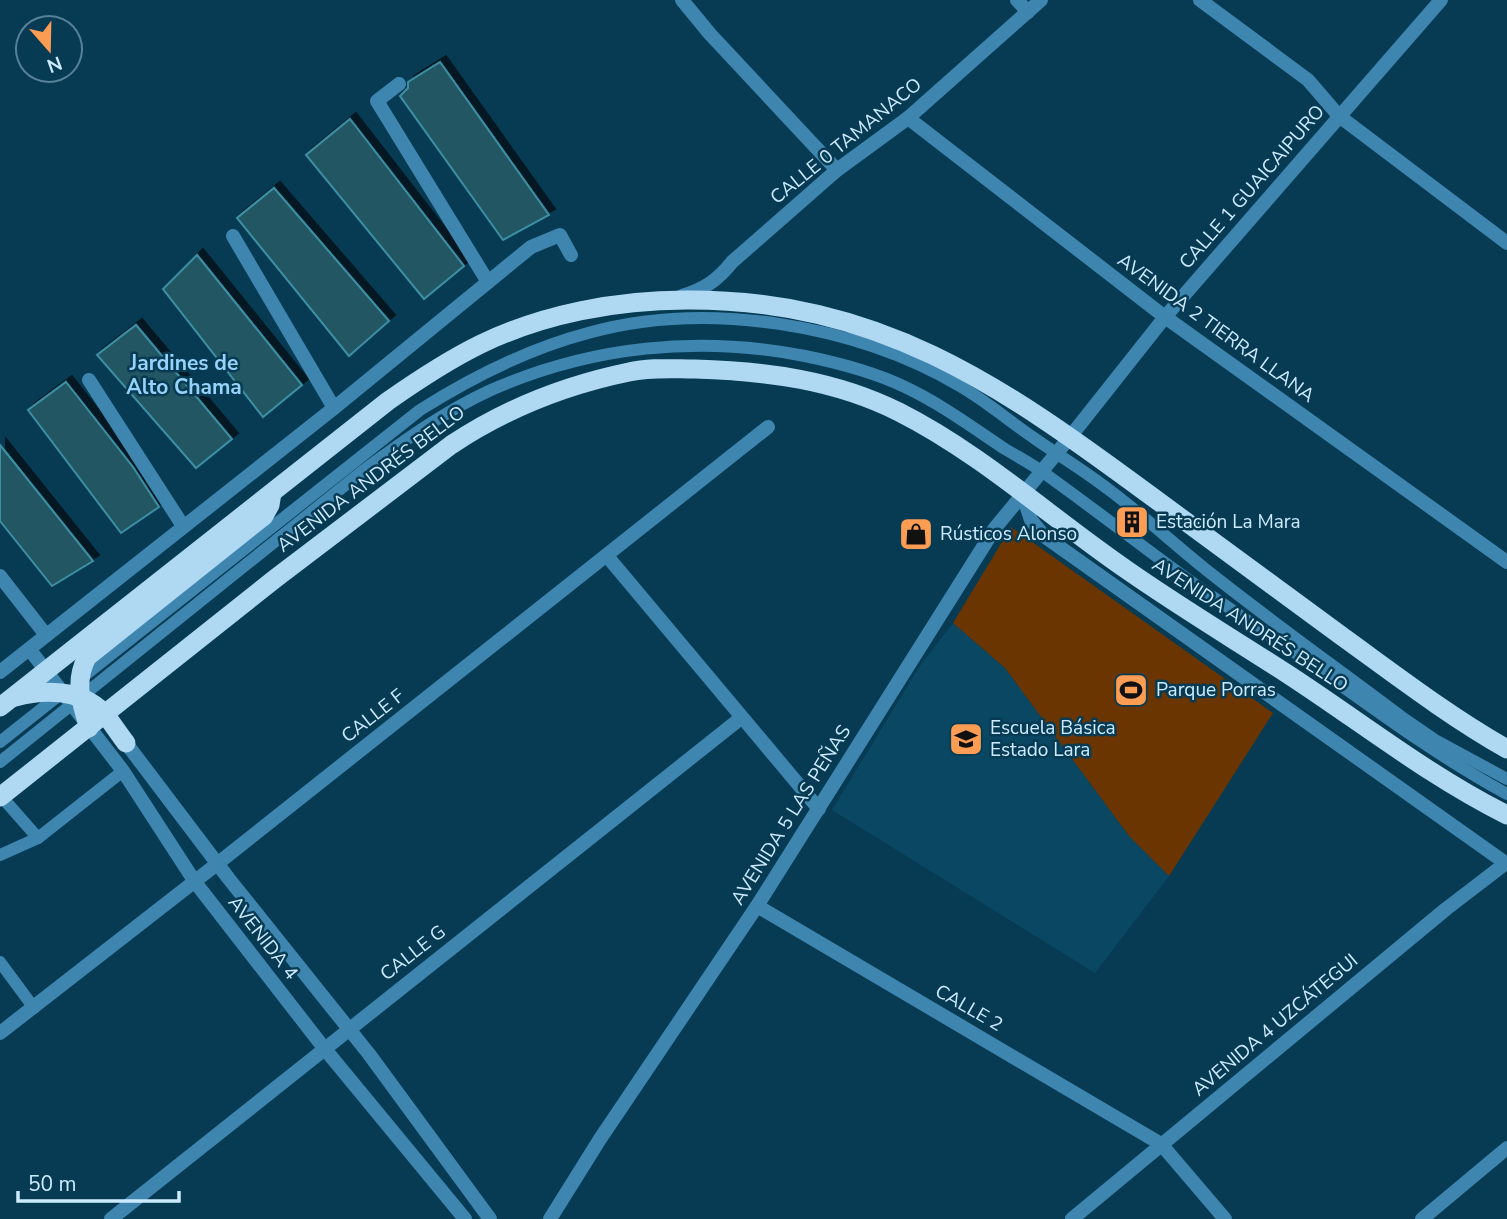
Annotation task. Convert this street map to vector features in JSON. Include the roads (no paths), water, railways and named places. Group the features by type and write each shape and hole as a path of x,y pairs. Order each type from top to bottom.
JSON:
{"highway":[{"name":"AVENIDA ANDRÉS BELLO","path":"5,703 424,375 481,344 531,325 564,315 670,300 768,305 814,312 882,332 964,369 1070,437 1442,708 1507,748"},
{"name":"AVENIDA ANDRÉS BELLO","path":"0,796 451,444 515,408 557,392 630,371 656,369 765,372 837,388 889,408 932,430 993,470 1126,570 1291,676 1362,726 1507,815"},
{"path":"89,728 75,695 82,666 93,652 264,516 270,505 272,492"},
{"path":"5,703 40,691 75,695 105,715 126,743"},
{"path":"126,698 122,723 126,743"}],"street":[{"path":"682,0 710,34 837,170"},
{"path":"1017,0 1028,12"},
{"name":"CALLE 0 TAMANACO","path":"670,300 711,284 732,262 837,170 908,118 1041,0"},
{"path":"1200,0 1308,80 1339,116 1507,243"},
{"name":"CALLE 1 GUAICAIPURO","path":"1070,437 1165,317 1441,0"},
{"path":"399,84 377,101 488,282"},
{"name":"AVENIDA 2 TIERRA LLANA","path":"908,118 1165,317 1507,562"},
{"path":"0,672 334,408 531,247 559,235 570,255"},
{"path":"233,236 334,408"},
{"path":"89,380 183,526"},
{"name":"CALLE F","path":"0,1033 195,882 768,427"},
{"name":"AVENIDA 5 LAS PEÑAS","path":"550,1219 600,1139 757,906 995,528 1070,437"},
{"path":"1022,493 1031,520 1044,536 1506,864"},
{"path":"607,556 819,809"},
{"path":"0,576 46,635"},
{"path":"30,650 45,671 75,695"},
{"name":"CALLE G","path":"111,1219 741,718"},
{"name":"AVENIDA 4","path":"89,728 123,771 195,882 324,1048 465,1219"},
{"path":"126,743 217,864 369,1054 490,1219"},
{"name":"AVENIDA 4 UZCÁTEGUI","path":"1072,1219 1446,909 1506,864"},
{"name":"CALLE 2","path":"757,906 1161,1144 1225,1219"},
{"path":"1422,1219 1507,1148"}],"lane":[{"path":"0,762 75,695 420,410 511,360 589,332 651,322 709,318 766,323 843,337 895,355 959,386 1106,487 1206,570 1403,718 1435,740 1507,779"},
{"path":"0,742 75,695 364,470 421,429 490,390 522,377 596,355 666,346 727,345 779,351 852,367 903,386 950,411 1041,471 1197,587 1396,726 1464,771 1507,794"},
{"path":"0,855 38,838 123,771"},
{"path":"0,796 38,838"},
{"path":"0,962 34,1008"}],"place":[{"name":"Estación La Mara","path":"1132,522"},
{"name":"Rústicos Alonso","path":"916,534"},
{"name":"Parque Porras","path":"1131,690"},
{"name":"Escuela Básica Estado Lara","path":"966,739"}],"district":[{"name":"Jardines de Alto Chama","path":"184,375"}]}
